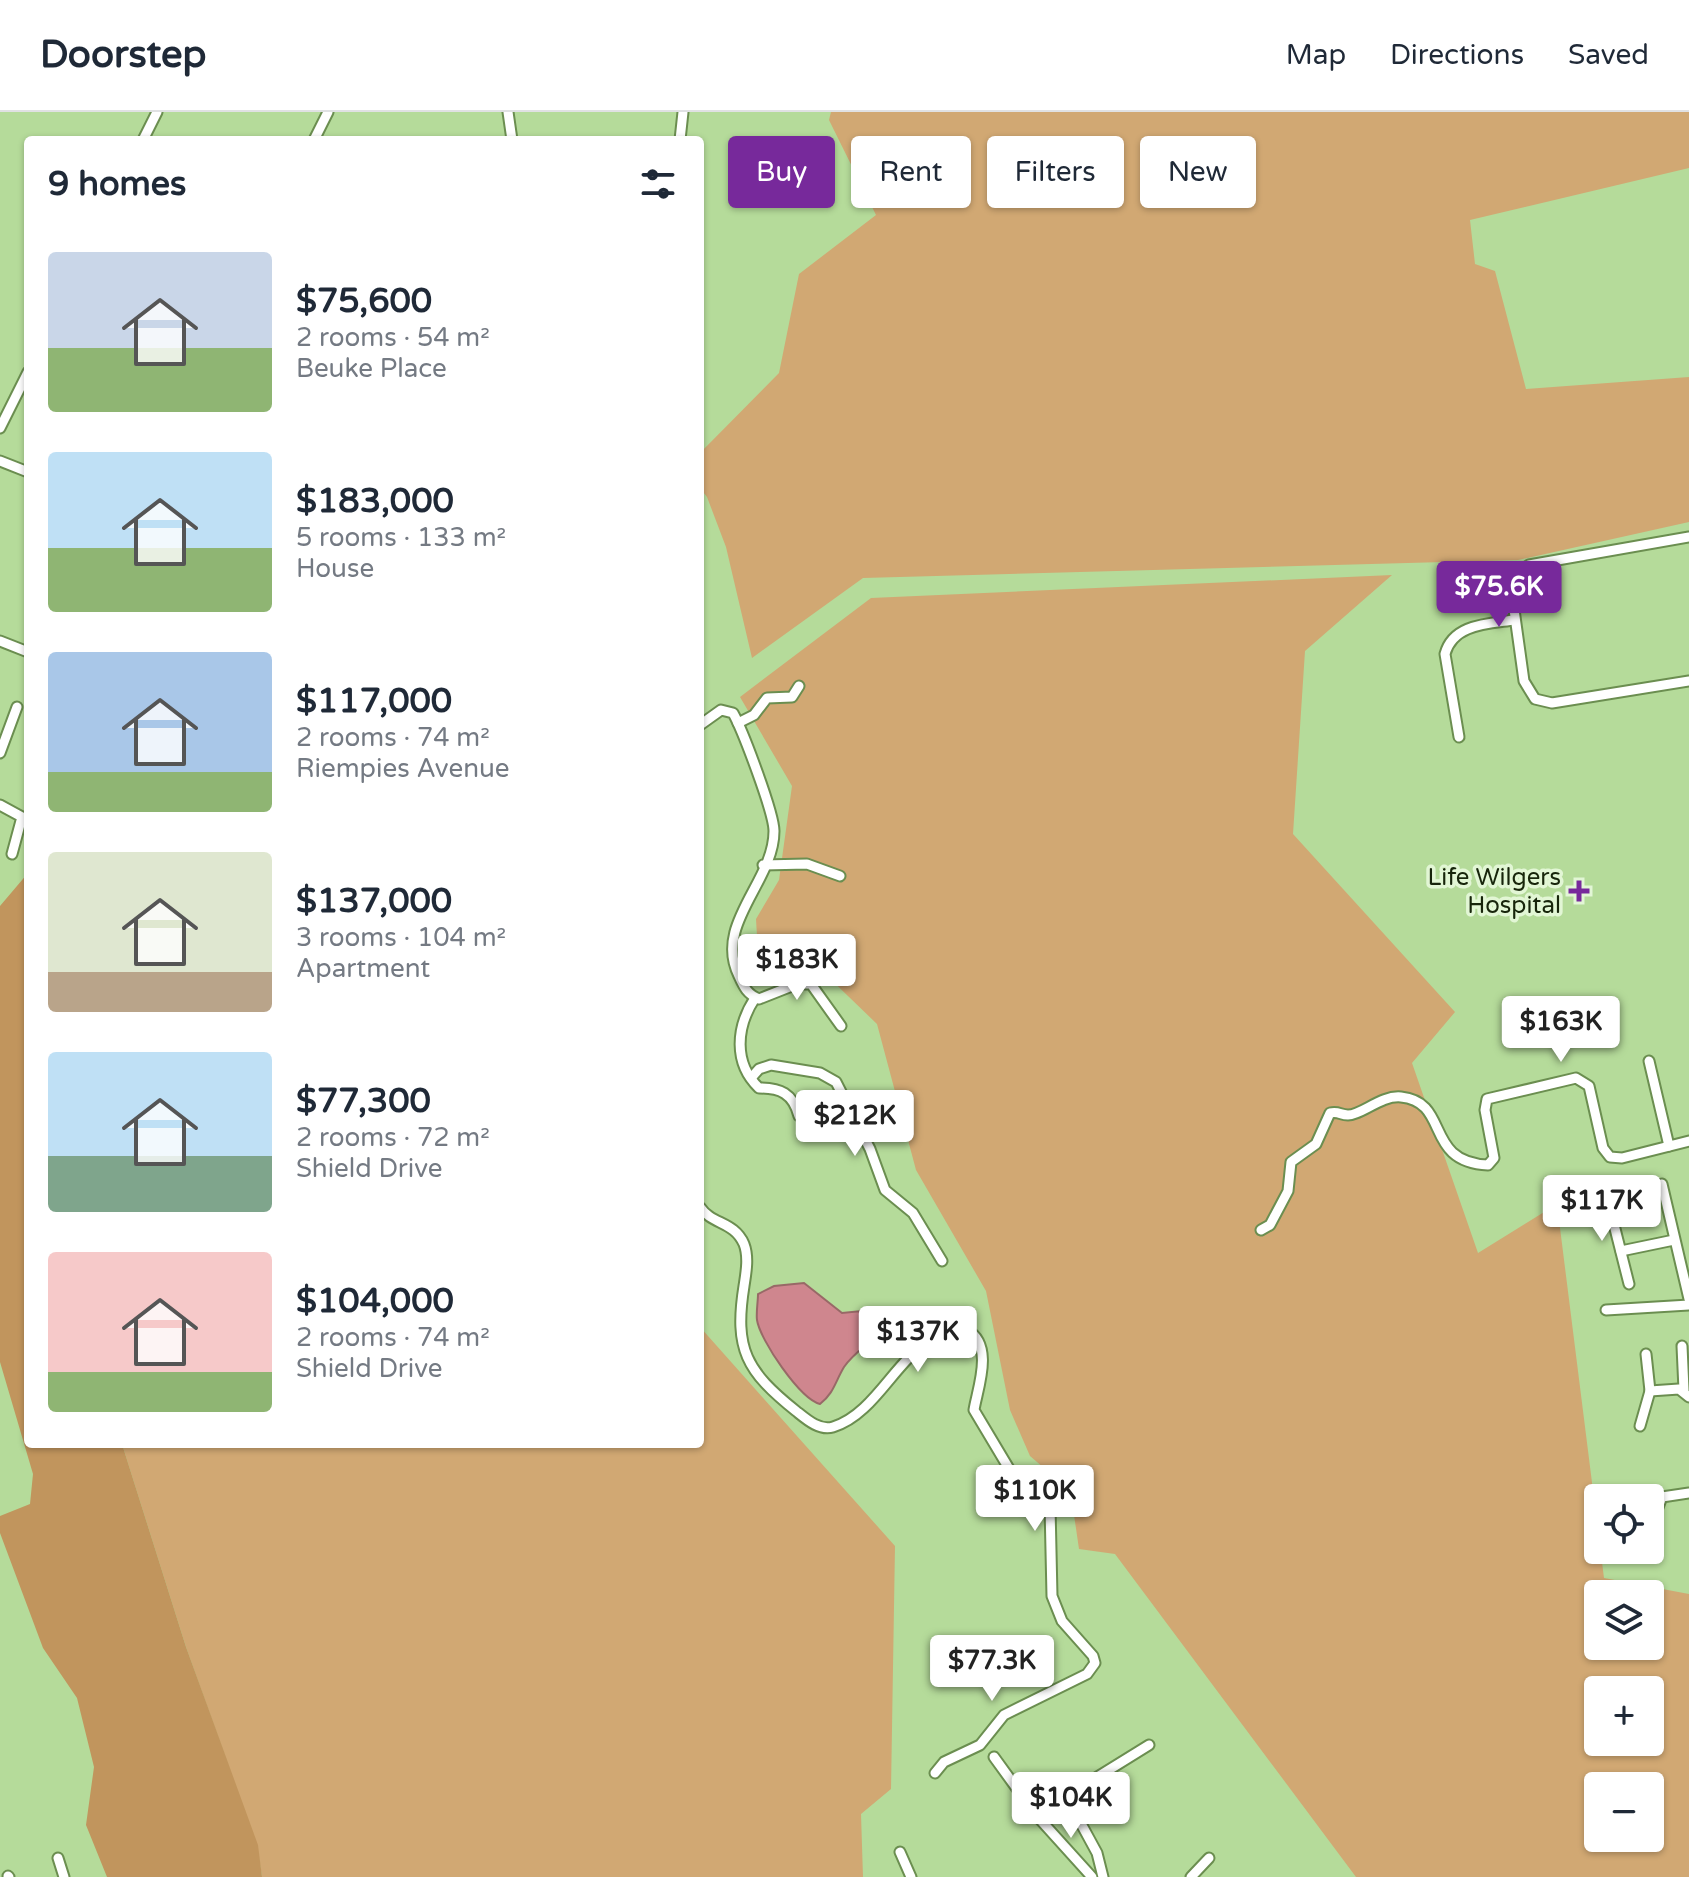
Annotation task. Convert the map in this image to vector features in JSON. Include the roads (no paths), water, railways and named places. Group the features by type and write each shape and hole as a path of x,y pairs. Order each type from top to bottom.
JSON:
{"street":[{"path":"145,136 157,112"},
{"path":"316,136 328,112"},
{"path":"508,112 511,136"},
{"path":"680,136 683,112"},
{"path":"0,428 24,380"},
{"path":"0,461 24,470"},
{"path":"1689,537 1529,565 1513,577 1511,588 1524,681 1529,692 1543,702 1689,681"},
{"path":"1459,737 1445,654 1448,644 1464,630 1514,620"},
{"path":"0,641 24,650"},
{"path":"738,723 754,715 767,698 794,696 799,686"},
{"path":"0,753 17,707"},
{"path":"704,722 725,709 733,713 774,827 763,865 733,937 730,953 745,989 755,998 768,998 807,982 815,986 841,1026"},
{"path":"0,805 22,817 12,854"},
{"path":"763,865 807,864 840,876"},
{"path":"755,998 739,1044 741,1060 759,1088 780,1089 789,1095 799,1116"},
{"path":"1649,1061 1669,1146"},
{"path":"751,1078 759,1069 771,1065 820,1073 836,1082 870,1149 885,1190 910,1209 942,1261"},
{"path":"1261,1230 1270,1225 1288,1191 1291,1162 1316,1144 1330,1113 1352,1115 1369,1104 1399,1096 1416,1101 1431,1113 1445,1147 1464,1161 1485,1165 1493,1162 1494,1148 1485,1110 1487,1099 1576,1078 1589,1086 1603,1148 1610,1157 1622,1158 1689,1141"},
{"path":"1606,1310 1689,1302 1684,1256 1674,1240 1662,1184"},
{"path":"1606,1193 1629,1284"},
{"path":"704,1212 710,1219 728,1223 744,1244 746,1269 740,1341 752,1365 781,1398 818,1426 836,1426 862,1408 929,1340 948,1331 967,1330 976,1339 983,1368 983,1383 974,1410 1017,1482 1050,1506 1052,1596 1062,1621 1093,1656 1095,1663 1087,1674 1004,1715 980,1745 944,1762 935,1773"},
{"path":"1621,1251 1674,1240"},
{"path":"1650,1391 1686,1394 1682,1346"},
{"path":"1640,1426 1650,1391 1646,1354"},
{"path":"1664,1497 1689,1493"},
{"path":"1036,1815 1149,1745"},
{"path":"994,1757 1036,1815 1092,1877"},
{"path":"1066,1796 1097,1853 1103,1877"},
{"path":"900,1852 911,1877"},
{"path":"58,1858 64,1877"},
{"path":"1191,1877 1209,1858"}],"place":[{"name":"Life Wilgers Hospital","path":"1579,891"}]}
